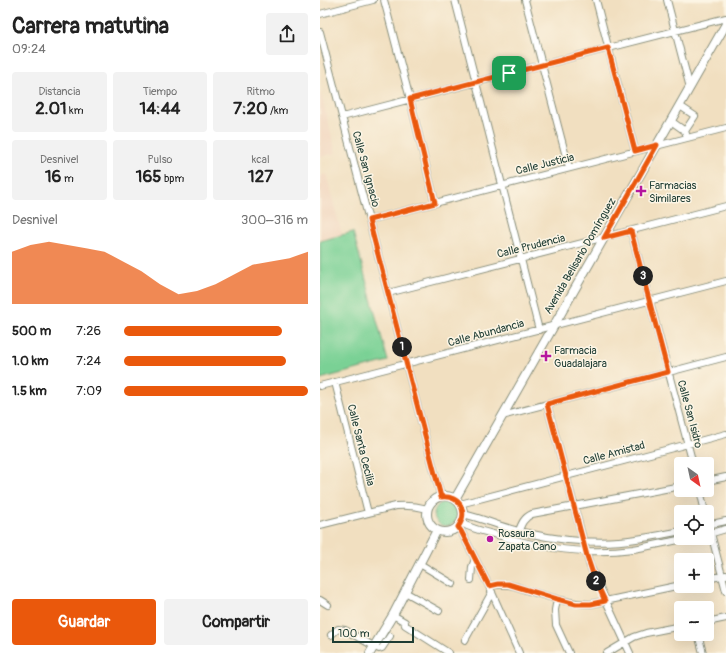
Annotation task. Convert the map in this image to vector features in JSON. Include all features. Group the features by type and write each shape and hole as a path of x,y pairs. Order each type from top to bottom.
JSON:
{"main road":[{"name":"Avenida Belisario Domínguez","path":"457,501 552,326 726,24"},
{"path":"441,497 450,497 457,501 462,507 461,521 454,530 445,532 437,530 432,526 429,521 428,510 435,500 441,497"},
{"path":"372,649 392,617 437,530"}],"street":[{"path":"320,14 373,0"},
{"path":"384,0 435,203"},
{"path":"455,0 539,330"},
{"path":"526,0 569,168"},
{"path":"596,0 635,151"},
{"path":"667,0 690,88"},
{"path":"342,118 410,99 726,18"},
{"name":"Calle San Ignacio","path":"320,34 323,56 342,118 441,497"},
{"path":"680,106 696,116 685,131"},
{"path":"671,121 685,131 687,138"},
{"name":"Calle Justicia","path":"369,220 726,128"},
{"name":"Calle Prudencia","path":"388,293 726,206"},
{"name":"Calle San Isidro","path":"631,231 691,457"},
{"name":"Calle Abundancia","path":"320,386 726,282"},
{"path":"502,416 726,357"},
{"name":"Calle Santa Cecilia","path":"335,382 368,513"},
{"path":"547,404 585,551 605,601 630,653"},
{"name":"Calle Amistad","path":"457,501 566,476 726,434"},
{"path":"714,480 726,477"},
{"path":"515,540 523,520 532,514 674,487"},
{"path":"320,525 396,506 408,505 422,507 428,510"},
{"path":"461,521 472,516 519,531 557,539 583,542 636,539 674,531"},
{"path":"461,521 469,527 515,540 554,548 585,551 632,549 674,541"},
{"path":"461,521 461,531 492,592 519,653"},
{"path":"714,522 726,521"},
{"path":"714,533 726,530"},
{"path":"713,545 724,576 726,591"},
{"path":"471,580 472,567 475,559"},
{"path":"420,564 453,584"},
{"path":"714,578 724,576"},
{"path":"489,586 508,584 557,599 582,604 591,604 674,586"},
{"path":"405,592 439,611"},
{"path":"465,640 492,592"},
{"path":"557,599 555,610 556,625 569,653"},
{"path":"320,600 328,605"},
{"path":"392,617 405,622 405,624 448,653"},
{"path":"714,621 726,618"},
{"path":"606,653 634,637 674,627"},
{"path":"331,635 338,629 345,630 372,649 381,649 390,636"},
{"path":"700,641 703,653"}],"shaded area":[{"path":"320,90 336,153 320,157"},
{"path":"326,174 342,235 320,241 320,176"}],"green space":[{"path":"353,232 388,361 320,379 320,241"},
{"path":"446,502 455,505 458,514 455,523 446,526 437,523 434,514 437,505"}],"place":[{"name":"Farmacias Similares","path":"641,191"},
{"name":"Farmacia Guadalajara","path":"546,356"},
{"name":"Rosaura Zapata Cano","path":"490,539"}],"route":[{"path":"608,48 635,151 657,145 604,238 631,231 668,372 547,404 587,556 594,577 605,601 591,604 576,604 508,584 489,586 458,527 461,523 463,514 462,507 455,499 446,496 441,497 369,220 435,203 410,99 509,73 608,48"}]}
